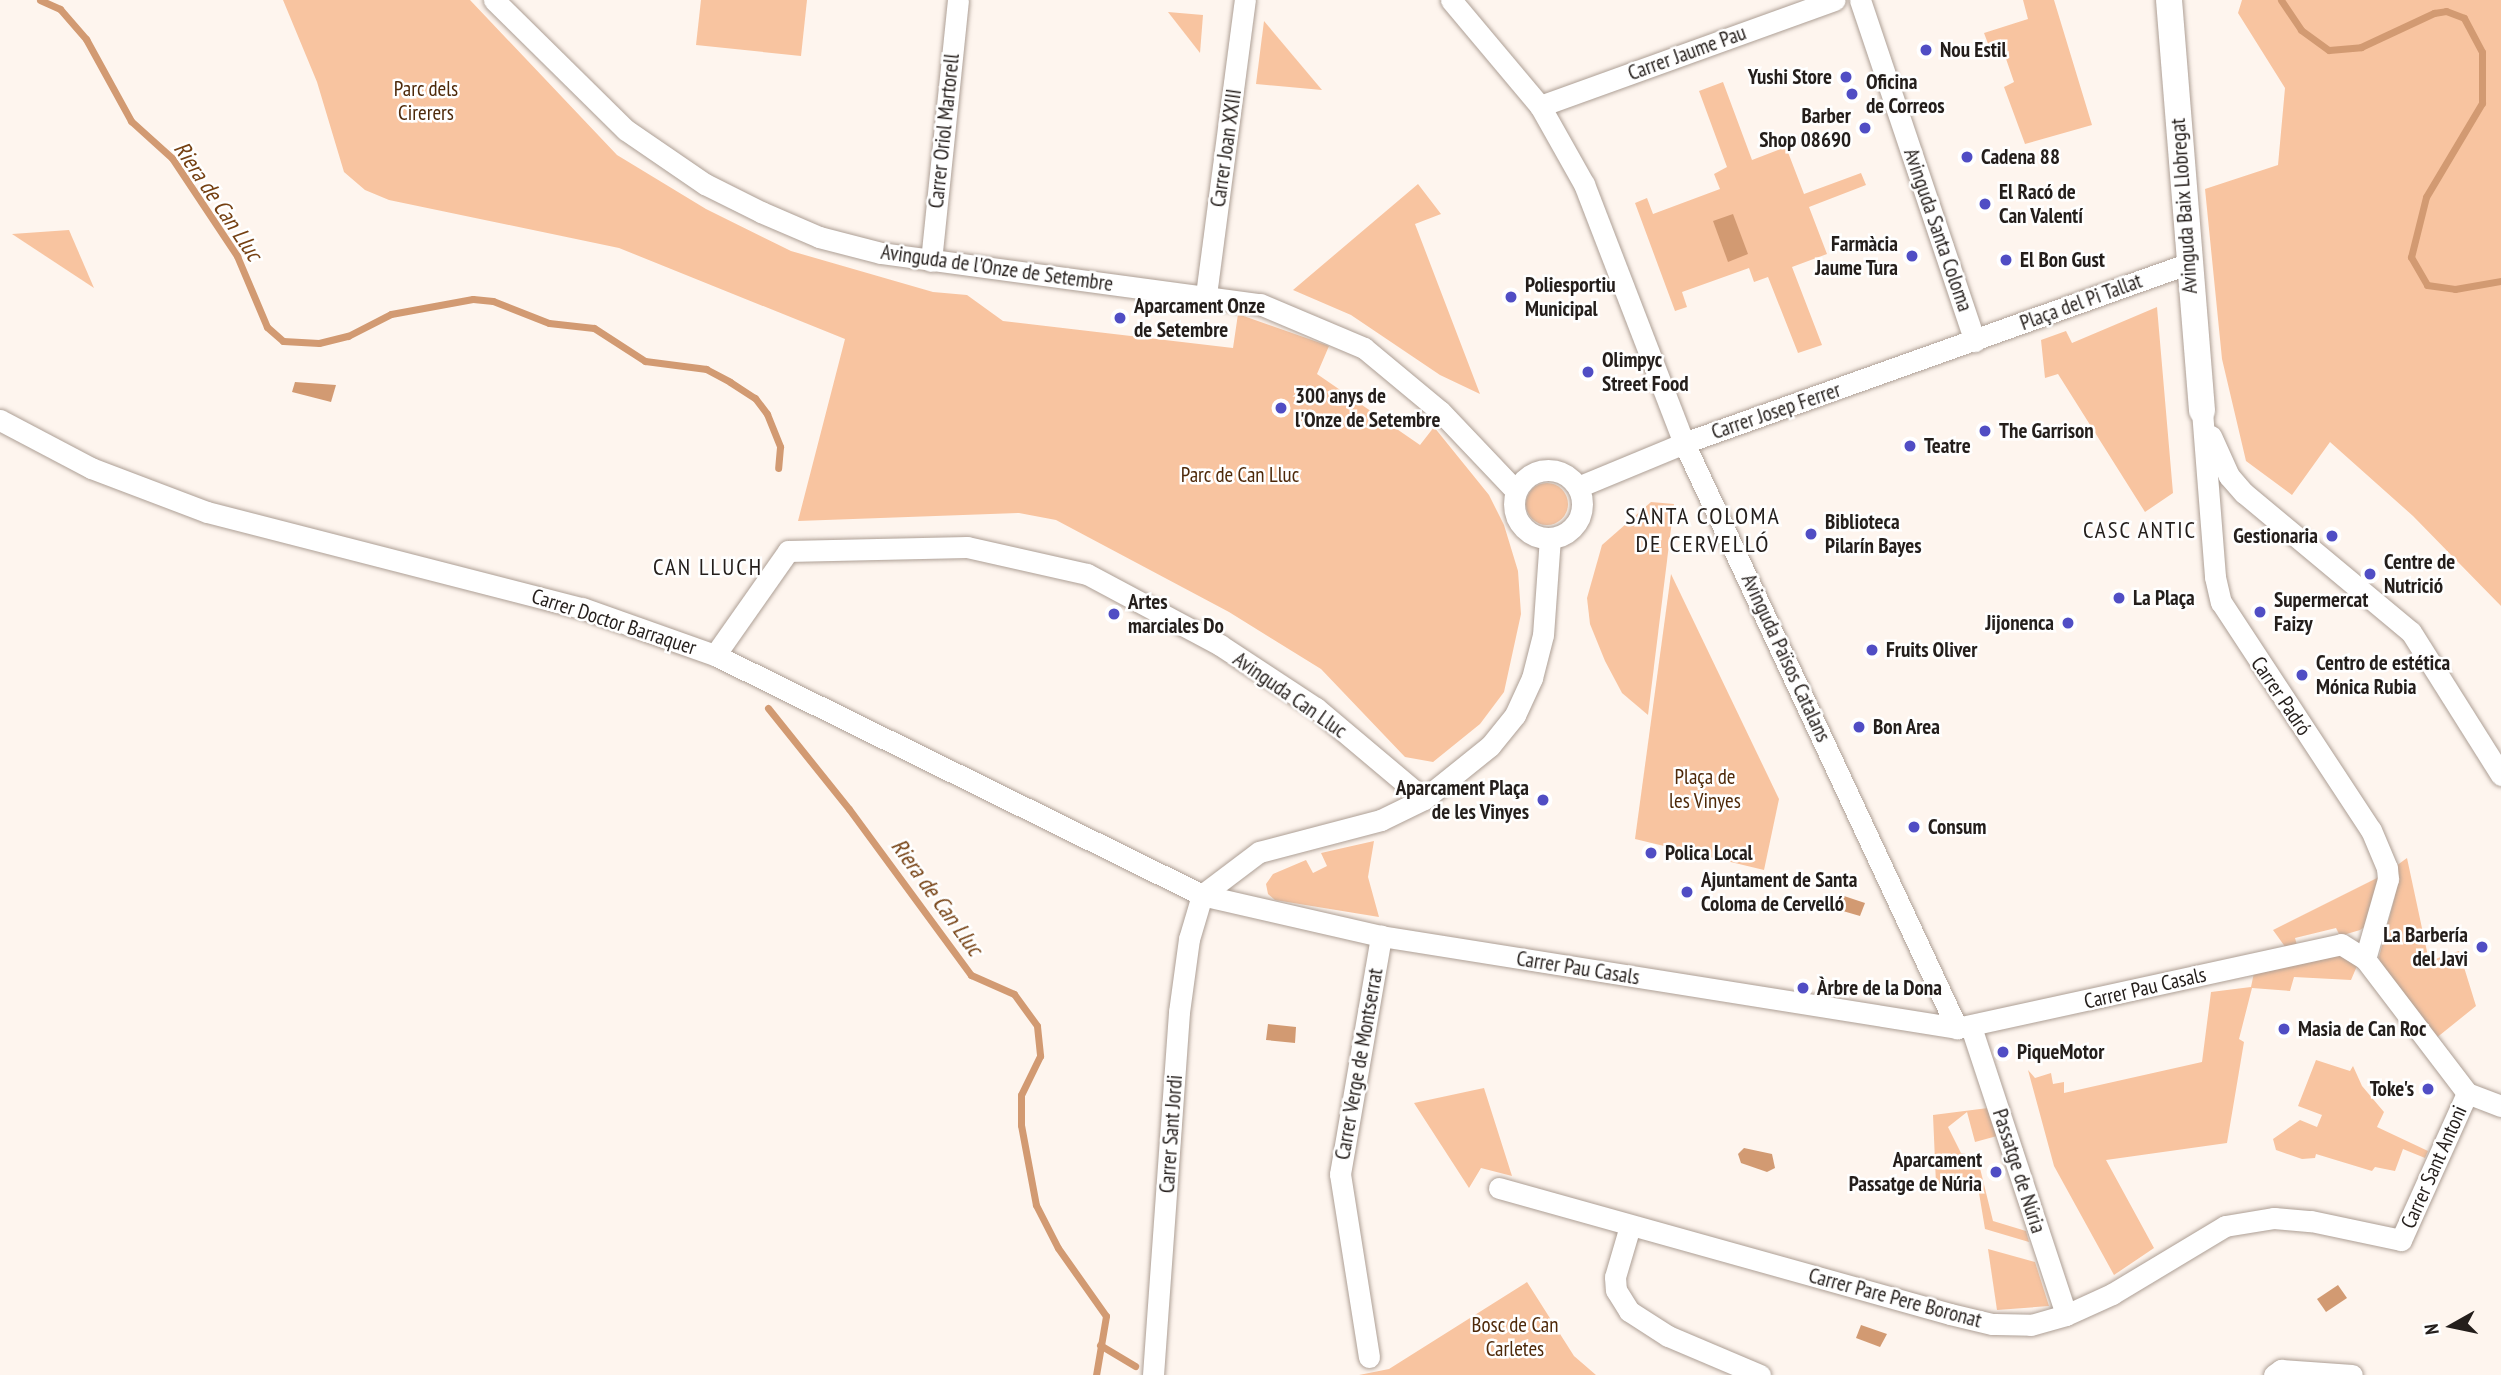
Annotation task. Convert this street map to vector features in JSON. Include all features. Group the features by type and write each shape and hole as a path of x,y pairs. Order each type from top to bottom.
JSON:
{"street":[{"name":"Avinguda de l'Onze de Setembre","path":"494,0 625,130 705,184 819,237 931,261 1260,304 1364,348 1440,411 1516,491"},
{"name":"Carrer Oriol Martorell","path":"931,261 957,0"},
{"name":"Carrer Joan XXIII","path":"1206,295 1245,0"},
{"name":"Avinguda Països Catalans","path":"1451,0 1540,106 1584,184 1684,443 1969,1027"},
{"name":"Carrer Jaume Pau","path":"1540,106 1835,0"},
{"name":"Avinguda Santa Coloma","path":"1860,0 1975,341"},
{"name":"Avinguda Baix Llobregat","path":"2169,0 2187,264 2202,411"},
{"name":"Plaça del Pi Tallat","path":"1975,341 2187,264"},
{"name":"Carrer Josep Ferrer","path":"1578,487 1684,443 1975,341"},
{"path":"2202,411 2218,456 2244,493 2411,632 2501,775"},
{"name":"Carrer Padró","path":"2202,411 2215,577 2227,615 2371,830 2388,868 2365,959"},
{"name":"Carrer Doctor Barraquer","path":"0,420 91,468 207,512 582,608 715,655 1202,895"},
{"path":"1540,470 1561,472 1578,487 1582,498 1578,520 1571,530 1549,538 1528,532 1520,524 1513,502 1521,481 1540,470"},
{"path":"2211,510 2224,494 2244,493"},
{"path":"1202,895 1259,852 1381,820 1424,799 1490,746 1515,715 1532,678 1543,635 1549,538"},
{"name":"Avinguda Can Lluc","path":"715,655 788,551 967,547 1087,574 1220,645 1317,708 1424,799"},
{"name":"Carrer Pau Casals","path":"1202,895 1381,936 1969,1027 2342,944 2355,948 2365,959"},
{"name":"Carrer Sant Jordi","path":"1153,1375 1179,1012 1189,939 1202,895"},
{"name":"Carrer Verge de Montserrat","path":"1369,1357 1340,1174 1381,936"},
{"path":"2365,959 2467,1093 2501,1106"},
{"name":"Passatge de Núria","path":"1969,1027 2066,1315"},
{"name":"Carrer Sant Antoni","path":"2401,1240 2467,1093"},
{"name":"Carrer Pare Pere Boronat","path":"1499,1188 1992,1324 2031,1325 2066,1315 2112,1294 2225,1226 2274,1218 2311,1221 2401,1240"},
{"path":"1630,1226 1615,1277 1616,1290 1629,1311 1668,1336 1759,1375"},
{"path":"2274,1375 2281,1370 2352,1375"}],"green space":[{"name":"Parc de Can Lluc","path":"283,0 470,0 617,155 706,209 791,251 933,292 967,295 1003,321 1233,348 1238,314 1329,346 1317,374 1420,445 1434,427 1489,495 1504,525 1518,571 1521,614 1504,692 1480,724 1433,762 1405,757 1321,669 1229,612 1056,520 1019,513 798,521 845,339 619,248 389,200 365,190 344,172 317,82"},
{"path":"701,0 807,0 801,56 696,45"},
{"path":"2023,0 2054,0 2092,125 2025,144 2004,87 2014,82 2004,53 1993,57 1984,33 2028,19"},
{"path":"2242,0 2501,0 2501,606 2413,516 2330,442 2292,495 2246,461 2222,359 2205,189 2278,165 2285,88 2238,13"},
{"path":"1168,12 1203,15 1200,53"},
{"path":"1264,21 1322,90 1256,84"},
{"path":"1723,82 1752,160 1786,147 1804,194 1861,173 1866,185 1809,207 1827,254 1792,267 1822,345 1798,353 1768,277 1754,282 1749,268 1682,292 1687,307 1675,311 1635,203 1647,198 1653,214 1720,189 1714,174 1727,167 1699,91"},
{"path":"1418,184 1441,214 1415,224 1480,394 1440,375 1351,315 1293,290"},
{"path":"69,230 94,288 12,234"},
{"path":"2157,307 2173,493 2145,512 2058,374 2045,378 2041,340 2066,331 2072,343"},
{"path":"1547,483 1562,489 1568,504 1562,519 1547,525 1532,519 1526,504 1532,489"},
{"path":"1651,502 1674,504 1648,715 1622,693 1605,661 1590,624 1587,598 1602,545"},
{"name":"Plaça de les Vinyes","path":"1671,574 1779,799 1764,870 1635,839"},
{"path":"1374,841 1368,877 1379,917 1275,900 1268,894 1266,884 1273,874 1306,860 1313,873 1327,866 1321,853"},
{"path":"2407,858 2429,961 2459,951 2476,1006 2435,1039 2382,969 2379,957 2395,896 2396,866"},
{"path":"2381,876 2366,926 2360,930 2340,936 2336,928 2295,938 2297,945 2286,948 2273,930"},
{"path":"2337,953 2357,966 2351,980 2294,977 2290,991 2252,988 2239,1039 2244,1042 2227,1143 2106,1160 2154,1248 2114,1275 2054,1166 2028,1070 2035,1078 2051,1073 2053,1084 2064,1082 2064,1093 2202,1062 2211,992 2251,987 2255,968"},
{"path":"2316,1060 2350,1071 2353,1066 2362,1086 2384,1112 2377,1127 2428,1151 2425,1158 2403,1149 2395,1171 2375,1167 2372,1171 2316,1154 2315,1158 2302,1159 2276,1150 2273,1139 2300,1120 2317,1127 2322,1115 2298,1106"},
{"path":"1484,1088 1512,1176 1481,1168 1469,1188 1414,1103"},
{"path":"1988,1108 1997,1136 1975,1142 1967,1112 1948,1127 1961,1153 1977,1156 1993,1221 2026,1231 2029,1242 1985,1229 1977,1181 1936,1184 1933,1115"},
{"path":"1988,1249 2035,1262 2049,1306 1997,1310"},
{"name":"Bosc de Can Carletes","path":"1527,1282 1574,1356 1596,1375 1359,1375 1389,1369"}],"shaded area":[{"path":"1733,214 1748,254 1728,262 1713,221"},
{"path":"295,382 336,385 331,402 292,392"},
{"path":"1841,895 1865,903 1860,916 1836,909"},
{"path":"1268,1024 1296,1027 1295,1043 1266,1040"},
{"path":"1744,1148 1772,1154 1775,1168 1767,1172 1741,1163 1738,1154"},
{"path":"2338,1285 2347,1298 2326,1312 2317,1299"},
{"path":"1861,1325 1887,1334 1880,1347 1856,1338"}],"waterway":[{"name":"Riera de Can Lluc","path":"40,0 60,9 86,39 131,121 172,158 237,256 267,327 283,341 319,343 348,336 391,314 473,299 493,301 549,323 594,328 645,361 706,369 730,382 755,398 767,414 780,447 778,468"},
{"path":"2281,0 2301,30 2329,50 2361,47 2434,13 2446,11 2464,18 2482,52 2482,103 2426,197 2411,257 2427,285 2455,289 2501,281"},
{"name":"Riera de Can Lluc","path":"768,708 849,809 971,975 1014,994 1037,1026 1040,1056 1021,1095 1021,1125 1036,1205 1058,1248 1106,1316 1096,1375"},
{"path":"1100,1345 1135,1366"}],"place":[{"name":"Nou Estil","path":"1926,50"},
{"name":"Yushi Store","path":"1846,77"},
{"name":"Oficina de Correos","path":"1852,94"},
{"name":"Barber Shop 08690","path":"1865,128"},
{"name":"Cadena 88","path":"1967,157"},
{"name":"El Racó de Can Valentí","path":"1985,204"},
{"name":"Farmàcia Jaume Tura","path":"1912,256"},
{"name":"El Bon Gust","path":"2006,260"},
{"name":"Poliesportiu Municipal","path":"1511,297"},
{"name":"Aparcament Onze de Setembre","path":"1120,318"},
{"name":"Olimpyc Street Food","path":"1588,372"},
{"name":"300 anys de l'Onze de Setembre","path":"1281,408"},
{"name":"The Garrison","path":"1985,431"},
{"name":"Teatre","path":"1910,446"},
{"name":"Biblioteca Pilarín Bayes","path":"1811,534"},
{"name":"Gestionaria","path":"2332,536"},
{"name":"Centre de Nutrició","path":"2370,574"},
{"name":"La Plaça","path":"2119,598"},
{"name":"Supermercat Faizy","path":"2260,612"},
{"name":"Artes marciales Do","path":"1114,614"},
{"name":"Jijonenca","path":"2068,623"},
{"name":"Fruits Oliver","path":"1872,650"},
{"name":"Centro de estética Mónica Rubia","path":"2302,675"},
{"name":"Bon Area","path":"1859,727"},
{"name":"Aparcament Plaça de les Vinyes","path":"1543,800"},
{"name":"Consum","path":"1914,827"},
{"name":"Polica Local","path":"1651,853"},
{"name":"Ajuntament de Santa Coloma de Cervelló","path":"1687,892"},
{"name":"La Barbería del Javi","path":"2482,947"},
{"name":"Àrbre de la Dona","path":"1803,988"},
{"name":"Masia de Can Roc","path":"2284,1029"},
{"name":"PiqueMotor","path":"2003,1052"},
{"name":"Toke's","path":"2428,1089"},
{"name":"Aparcament Passatge de Núria","path":"1996,1172"}],"district":[{"name":"SANTA COLOMA DE CERVELLÓ","path":"1703,530"},
{"name":"CASC ANTIC","path":"2140,530"},
{"name":"CAN LLUCH","path":"708,567"}],"park label":[{"name":"Parc dels Cirerers","path":"426,101"}]}
